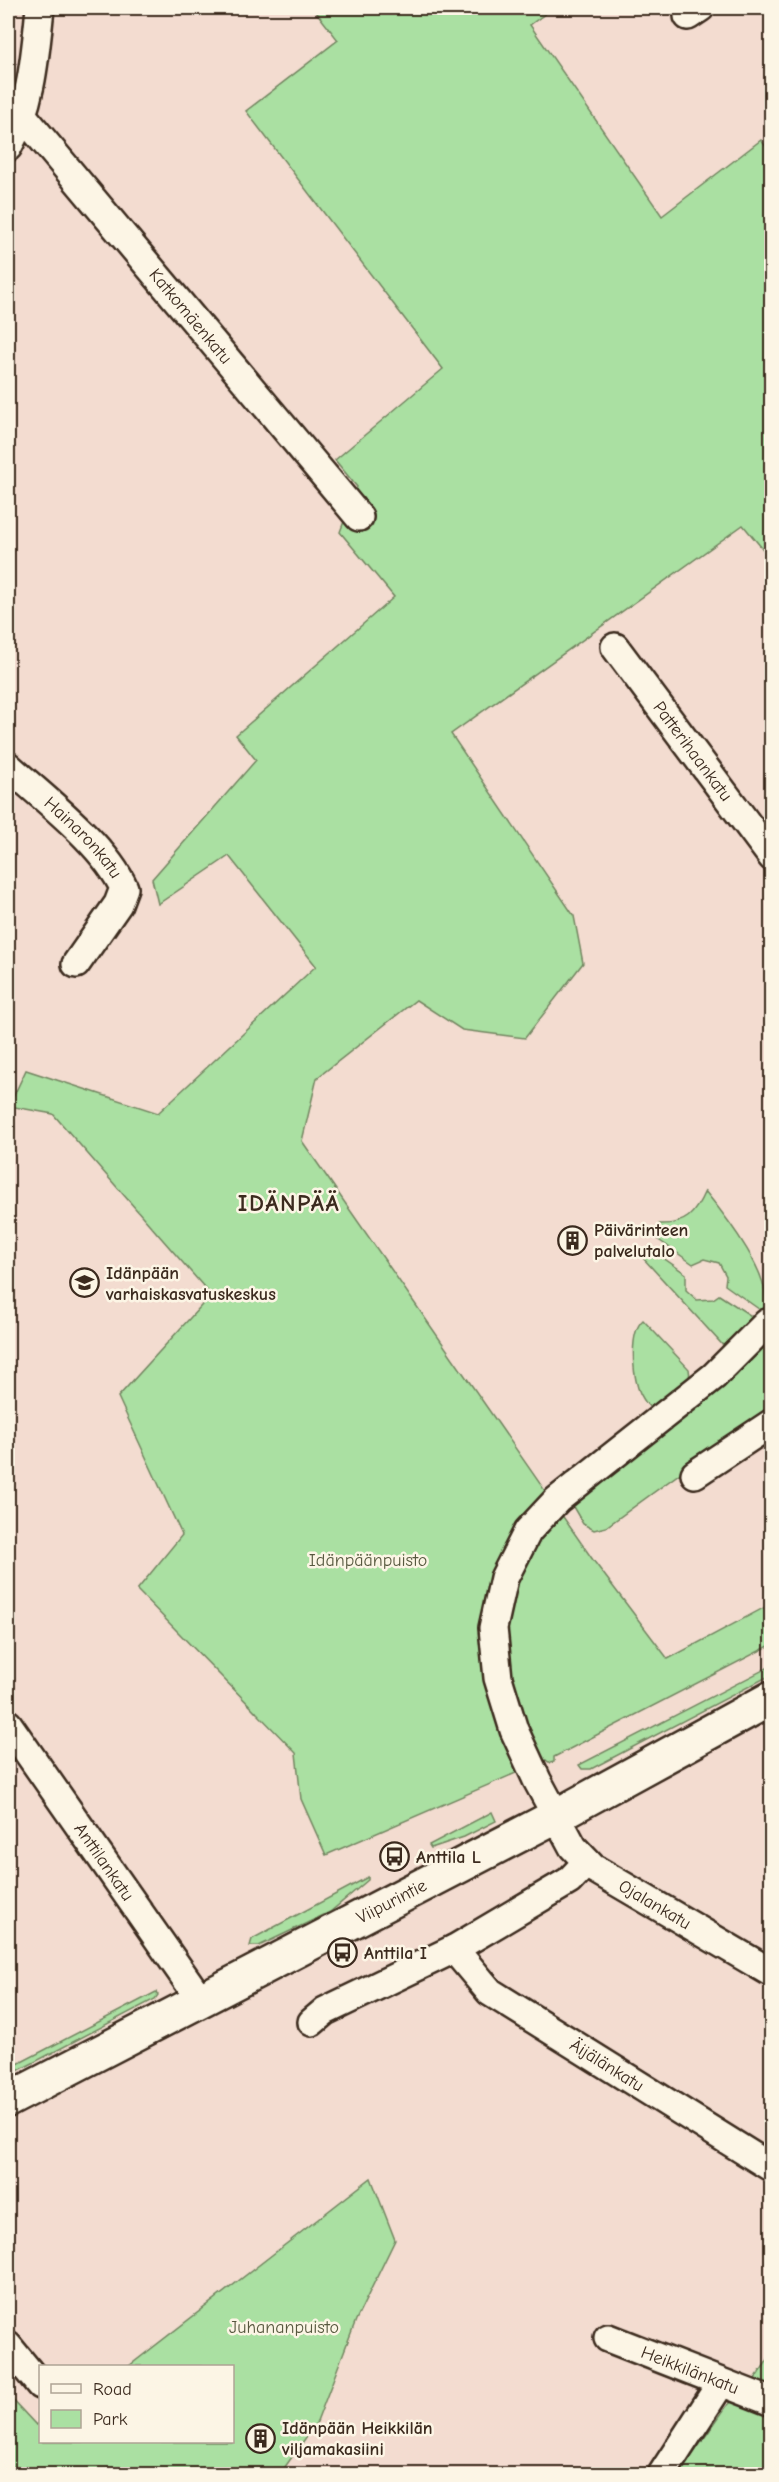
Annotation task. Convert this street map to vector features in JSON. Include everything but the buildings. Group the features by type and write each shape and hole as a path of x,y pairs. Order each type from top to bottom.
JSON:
{"main road":[{"name":"Viipurintie","path":"8,2100 556,1816 771,1698"}],"street":[{"path":"8,147 23,116 31,88 40,8"},
{"name":"Katkomäenkatu","path":"23,116 359,517"},
{"name":"Patterihaankatu","path":"615,647 771,857"},
{"name":"Hainaronkatu","path":"8,766 73,825 116,871 124,888 118,904 76,964"},
{"name":"Ojalankatu","path":"767,1323 714,1376 557,1500 528,1531 504,1578 493,1628 498,1678 514,1730 573,1847 593,1868 771,1973"},
{"path":"695,1474 771,1423"},
{"name":"Anttilankatu","path":"8,1724 200,1999"},
{"path":"312,2022 325,2012 454,1949 569,1881 587,1862"},
{"name":"Äijälänkatu","path":"454,1949 490,1992 771,2168"},
{"name":"Heikkilänkatu","path":"608,2338 771,2402"},
{"path":"8,2346 39,2384"},
{"path":"662,2475 721,2383"}],"green space":[{"name":"Idänpäänpuisto","path":"313,8 553,8 530,25 662,216 761,140 771,153 771,559 743,525 451,734 574,916 583,963 525,1038 462,1030 416,1000 317,1078 302,1141 593,1560 668,1659 771,1604 771,1645 554,1757 554,1762 550,1763 546,1760 326,1855 301,1799 296,1753 137,1590 182,1535 118,1397 211,1295 53,1114 9,1106 26,1070 158,1113 316,966 229,856 158,904 152,879 256,760 236,735 394,597 340,532 357,487 335,460 443,369 246,111 338,40"},
{"path":"705,1191 735,1231 756,1267 766,1299 763,1312 725,1285 726,1276 719,1263 704,1259 693,1264 653,1236 659,1224 683,1220 693,1212"},
{"path":"649,1248 686,1274 686,1290 697,1300 713,1299 719,1295 756,1319 730,1353 642,1257"},
{"path":"643,1320 689,1369 684,1388 654,1412 641,1395 635,1372 634,1343"},
{"path":"771,1336 771,1407 606,1527 594,1530 583,1524 572,1505 588,1489 736,1376"},
{"path":"771,1666 771,1675 591,1769 582,1769 579,1765"},
{"path":"492,1812 496,1821 464,1837 431,1848 429,1845"},
{"path":"368,1877 368,1880 330,1912 259,1946 250,1946 252,1939"},
{"path":"156,1992 158,1995 155,1999 8,2076 8,2069"},
{"name":"Juhananpuisto","path":"371,2178 395,2240 356,2320 317,2422 280,2474 8,2474 8,2395 36,2425 39,2424 39,2443 234,2443 234,2365 130,2365"},
{"path":"771,2355 771,2474 679,2474 726,2407 755,2379"}],"place":[{"name":"Päivärinteen palvelutalo","path":"573,1240"},
{"name":"Idänpään varhaiskasvatuskeskus","path":"85,1283"},
{"name":"Anttila L","path":"395,1857"},
{"name":"Anttila I","path":"343,1953"},
{"name":"Idänpään Heikkilän viljamakasiini","path":"261,2438"}],"district":[{"name":"IDÄNPÄÄ","path":"289,1203"}]}
